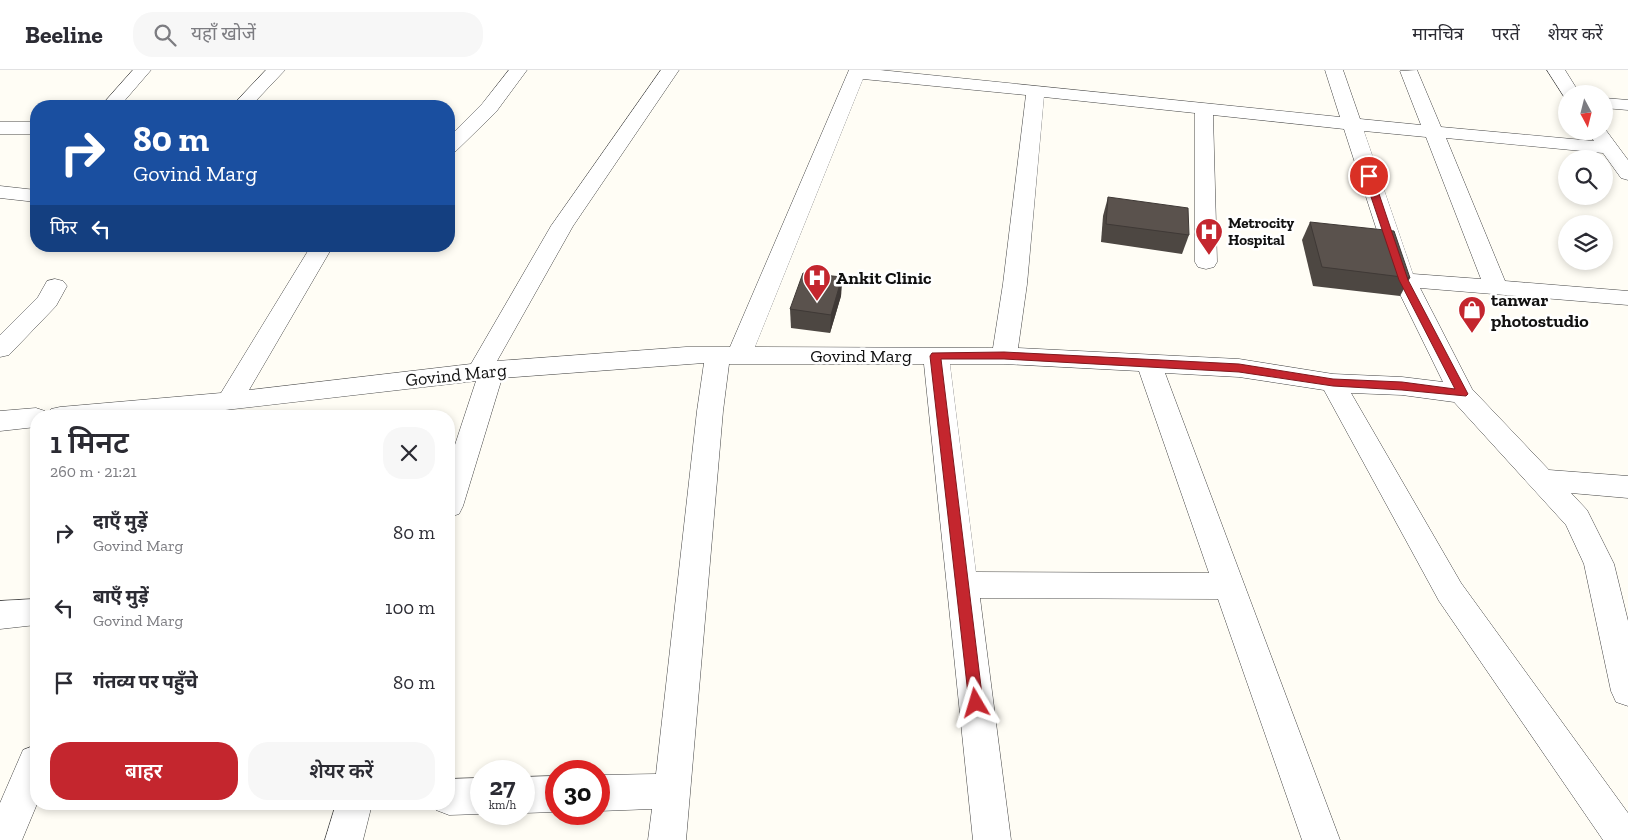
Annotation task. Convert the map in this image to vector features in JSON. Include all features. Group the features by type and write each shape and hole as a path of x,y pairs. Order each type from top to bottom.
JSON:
{"street":[{"path":"115,100 142,70"},
{"path":"247,100 276,70"},
{"path":"455,141 489,108 518,70"},
{"path":"455,484 486,371 562,226 670,70"},
{"path":"1334,70 1404,280 1462,394 1577,518 1599,564 1628,691"},
{"path":"1556,70 1565,85"},
{"path":"667,840 710,411 728,355 858,71 1352,124 1609,148"},
{"path":"1409,71 1496,287"},
{"path":"1004,356 1036,91"},
{"path":"1613,104 1628,105"},
{"path":"1204,108 1206,262"},
{"path":"0,128 30,128"},
{"path":"1603,140 1628,174"},
{"path":"0,192 30,195"},
{"path":"229,401 318,252"},
{"path":"1404,280 1628,298"},
{"path":"0,350 48,301 55,286"},
{"name":"Govind Marg","path":"198,410 229,401 486,371 686,355 1004,356 1239,368 1333,383 1402,386 1462,394"},
{"path":"936,356 992,840"},
{"path":"1149,364 1321,840"},
{"path":"1333,383 1450,592 1625,840"},
{"path":"0,421 30,418"},
{"path":"1543,480 1628,487"},
{"path":"963,585 1229,586"},
{"path":"0,615 30,612"},
{"path":"3,840 30,776"},
{"path":"610,793 672,791"},
{"path":"455,797 470,796"},
{"path":"344,840 352,810"}],"building":[{"path":"1108,197 1188,208 1189,235 1106,224"},
{"path":"1310,222 1394,231 1410,278 1322,267"},
{"path":"803,273 842,277 831,315 790,309"}],"place":[{"name":"Metrocity Hospital","path":"1209,256"},
{"name":"Ankit Clinic","path":"817,302"},
{"name":"tanwar photostudio","path":"1472,334"}],"route":[{"path":"976,703 936,356 1004,356 1239,368 1333,383 1402,386 1462,394 1404,280 1369,176"}]}
